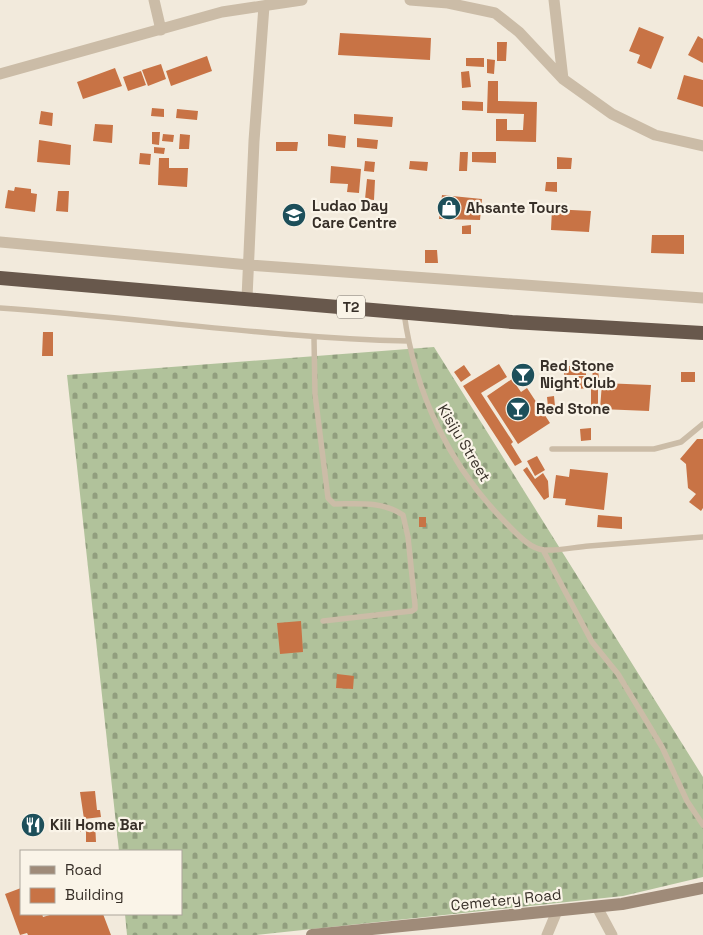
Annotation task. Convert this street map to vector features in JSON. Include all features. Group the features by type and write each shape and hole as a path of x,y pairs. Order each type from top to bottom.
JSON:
{"highway":[{"name":"T2","path":"0,278 512,322 703,333"}],"main road":[{"name":"Cemetery Road","path":"312,935 597,907 703,888"}],"street":[{"path":"154,0 161,30"},
{"path":"0,74 222,12 302,0"},
{"path":"410,0 448,3 495,13 519,32 563,78 612,114 656,135 703,146"},
{"path":"554,0 563,78"},
{"path":"247,298 264,6"},
{"path":"0,242 249,265 703,298"},
{"path":"597,907 612,935"},
{"path":"547,935 557,911"}],"lane":[{"path":"0,308 96,314 168,324 314,338 408,341"},
{"name":"Kisiju Street","path":"404,312 408,341 426,402 469,480 492,509 517,534 542,550"},
{"path":"314,338 315,394 328,498 334,504 378,505 395,509 403,515 408,537 415,605 415,609 412,611 323,621"},
{"path":"552,449 654,449 681,442 703,424"},
{"path":"703,536 542,550 592,642 618,674 662,747 688,800 703,825"}],"green space":[{"path":"434,347 703,777 703,877 623,896 256,935 127,935 125,915 182,915 182,850 119,850 67,375"}],"building":[{"path":"639,27 664,37 651,69 637,63 640,55 629,51"},
{"path":"340,33 431,38 430,60 338,55"},
{"path":"698,36 703,39 703,63 688,55"},
{"path":"497,42 507,42 506,61 497,61"},
{"path":"207,56 212,71 171,86 166,71"},
{"path":"466,58 484,58 484,67 466,66"},
{"path":"487,59 495,60 494,74 487,73"},
{"path":"161,64 166,79 148,86 142,70"},
{"path":"115,68 122,86 83,99 77,82"},
{"path":"141,71 146,85 128,91 123,77"},
{"path":"469,71 471,87 462,88 461,72"},
{"path":"684,75 703,80 703,107 677,99"},
{"path":"488,81 498,81 498,101 537,102 536,142 496,141 496,119 507,119 507,130 523,130 524,114 487,113"},
{"path":"462,101 483,102 483,111 462,110"},
{"path":"152,108 164,109 164,117 151,116"},
{"path":"177,109 198,111 197,120 176,118"},
{"path":"41,111 53,113 52,126 39,124"},
{"path":"354,114 393,117 392,127 354,124"},
{"path":"95,124 113,125 112,143 93,141"},
{"path":"152,132 160,132 159,145 152,144"},
{"path":"163,134 174,135 173,142 162,141"},
{"path":"180,134 190,135 189,149 179,149"},
{"path":"328,134 346,136 345,148 328,146"},
{"path":"357,138 378,140 377,149 357,147"},
{"path":"39,140 71,145 70,165 37,162"},
{"path":"276,142 298,142 297,151 276,151"},
{"path":"154,147 165,148 164,154 154,153"},
{"path":"460,152 468,152 467,171 459,171"},
{"path":"472,152 496,152 496,163 472,162"},
{"path":"140,153 151,154 150,165 139,164"},
{"path":"557,157 572,158 571,169 557,169"},
{"path":"159,158 169,158 169,168 188,168 187,187 158,185"},
{"path":"365,161 375,162 374,172 364,171"},
{"path":"410,161 428,162 427,171 409,169"},
{"path":"331,166 361,169 359,193 347,192 348,184 330,183"},
{"path":"367,179 375,180 374,200 365,199"},
{"path":"546,182 557,182 557,192 545,191"},
{"path":"15,187 31,189 31,193 37,194 35,212 5,208 8,190 14,191"},
{"path":"58,191 69,191 68,212 56,211"},
{"path":"442,195 482,199 480,220 439,219"},
{"path":"552,209 591,211 589,232 551,230"},
{"path":"471,225 471,234 462,234 462,226"},
{"path":"652,235 684,235 684,254 651,253"},
{"path":"425,250 437,250 438,263 425,263"},
{"path":"43,332 53,332 53,356 42,356"},
{"path":"499,364 507,377 481,393 513,442 511,444 522,462 515,466 463,386"},
{"path":"464,365 471,375 461,382 454,372"},
{"path":"564,366 586,366 586,375 564,375"},
{"path":"592,366 598,366 599,381 593,381"},
{"path":"681,372 695,372 695,382 681,382"},
{"path":"577,376 589,376 590,388 577,389"},
{"name":"Red Stone","path":"512,379 521,392 527,388 550,423 518,444 487,396"},
{"path":"602,383 651,385 649,411 600,409"},
{"path":"591,384 598,384 598,414 591,414"},
{"path":"554,396 555,406 548,407 547,397"},
{"path":"591,428 591,440 581,441 580,429"},
{"path":"697,439 703,439 703,508 701,511 689,502 696,494 688,488 686,464 680,459"},
{"path":"537,456 545,470 535,476 527,461"},
{"path":"527,467 535,479 543,473 548,481 549,497 544,500 523,470"},
{"path":"570,469 608,473 604,510 565,505 566,499 553,498 556,475 569,477"},
{"path":"598,515 622,517 622,529 597,527"},
{"path":"419,517 426,517 426,527 419,527"},
{"path":"301,621 303,652 280,654 277,623"},
{"path":"337,674 354,676 353,689 336,688"},
{"path":"95,791 97,810 100,810 101,817 84,819 80,792"},
{"path":"80,822 95,822 96,842 86,842 86,832 80,832"},
{"path":"20,888 20,915 42,915 43,917 50,915 103,915 111,935 28,935 27,933 20,935 5,894"}],"place":[{"name":"Ahsante Tours","path":"449,208"},
{"name":"Ludao Day Care Centre","path":"294,215"},
{"name":"Red Stone Night Club","path":"523,375"},
{"name":"Red Stone","path":"518,409"},
{"name":"Kili Home Bar","path":"33,825"}]}
